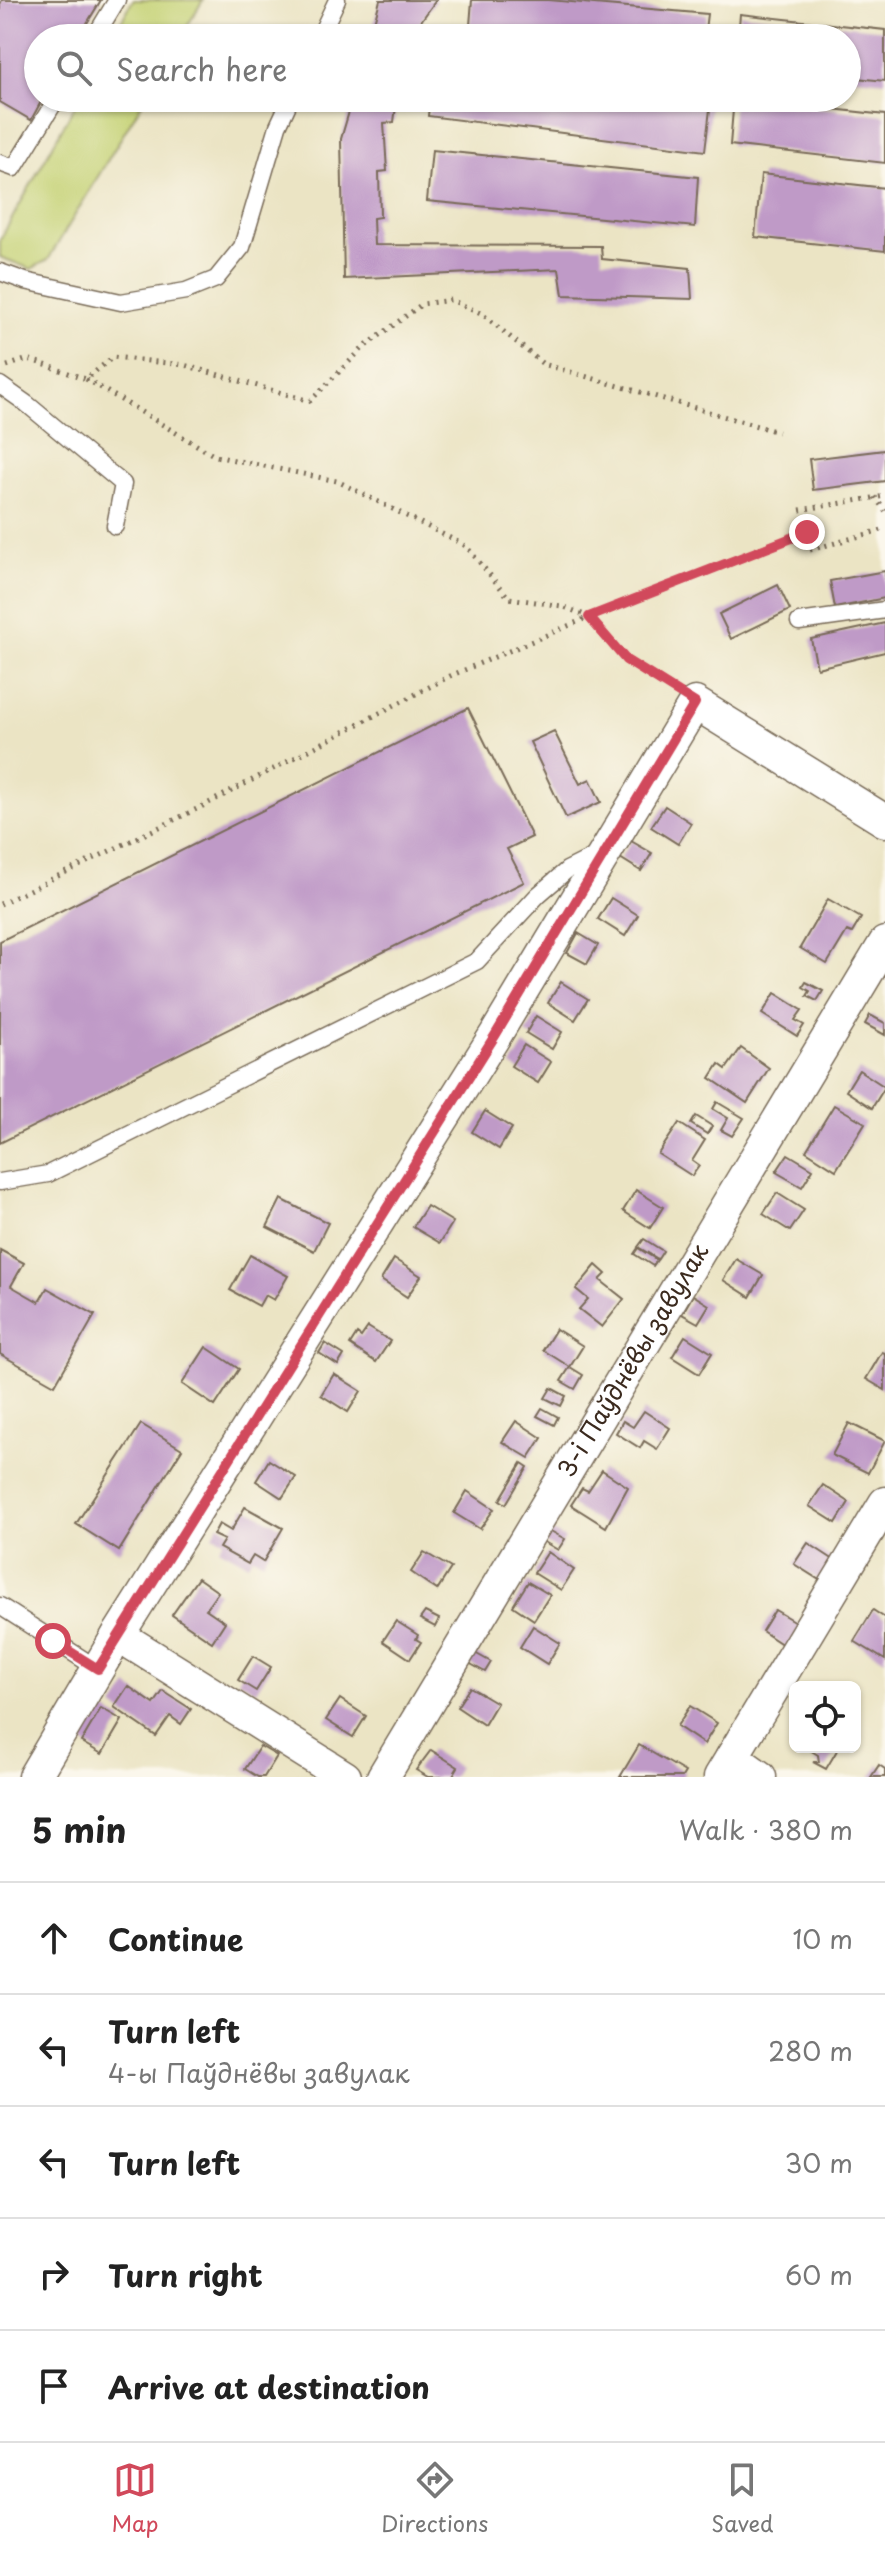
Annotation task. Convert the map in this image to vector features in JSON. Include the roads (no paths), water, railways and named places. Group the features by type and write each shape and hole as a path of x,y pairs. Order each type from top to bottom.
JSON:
{"street":[{"path":"34,1777 118,1635 496,1034 695,703 885,821"},
{"name":"3-і Паўднёвы завулак","path":"383,1777 885,943"},
{"path":"760,1777 726,1767 885,1503"},
{"path":"118,1635 345,1777"}],"lane":[{"path":"102,24 117,0"},
{"path":"326,24 337,0"},
{"path":"0,163 14,168 48,112"},
{"path":"0,272 25,281 121,302 186,291 216,279 242,247 284,112"},
{"path":"0,385 123,484 115,526"},
{"path":"799,622 885,610"},
{"path":"0,1182 48,1174 477,961 538,895 567,870 607,849"},
{"path":"0,1606 98,1669"}]}
